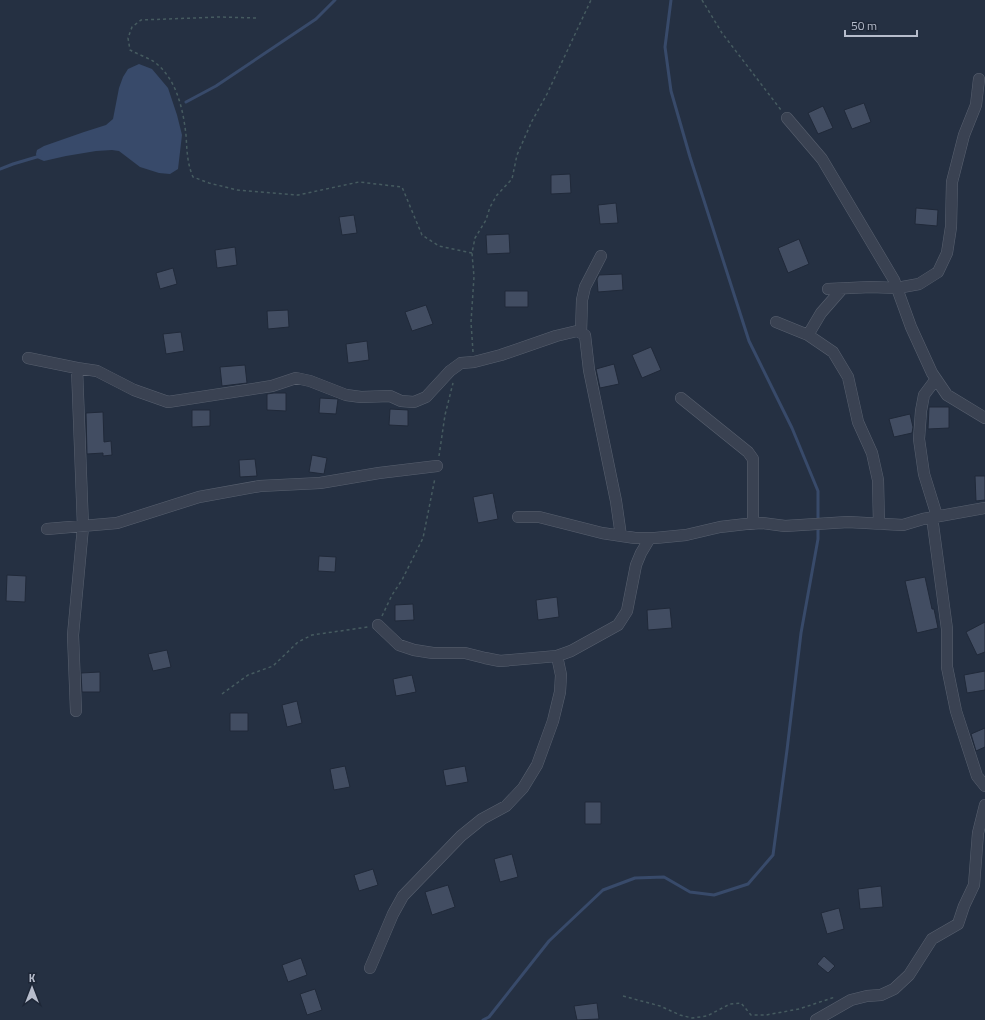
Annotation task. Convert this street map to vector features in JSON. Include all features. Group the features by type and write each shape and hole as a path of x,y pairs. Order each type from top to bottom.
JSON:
{"street":[{"path":"828,289 871,287 897,288 919,284 938,272 947,253 951,227 952,182 964,135 976,105 979,78"},
{"path":"787,118 822,159 894,280 911,328 932,373 947,395 985,418"},
{"path":"581,333 582,300 586,287 601,256"},
{"path":"808,335 821,313 842,289"},
{"path":"776,322 808,335 833,352 848,377 858,422 872,453 878,480 879,524"},
{"path":"28,358 97,371 134,390 168,402 272,386 296,378 310,381 346,395 361,398 390,396 400,401 414,402 426,397 450,371 461,363 474,362 501,355 577,331 585,335 589,370 616,501 621,536"},
{"path":"76,711 73,635 83,527 77,368"},
{"path":"936,379 924,395 919,439 924,474 935,516 947,629 947,667 956,711 977,776 985,786"},
{"path":"681,398 748,452 753,459 753,524"},
{"path":"47,529 117,523 199,497 260,486 320,483 379,473 437,466"},
{"path":"518,517 539,517 570,526 621,536 650,538 686,535 720,527 753,524 785,526 807,526 848,522 903,524 935,516 985,508"},
{"path":"378,625 399,645 414,650 433,653 465,653 500,661 557,656 572,651 618,625 627,611 636,565 650,538"},
{"path":"370,968 393,914 403,896 461,836 482,819 506,806 523,788 537,765 554,721 560,692 561,674 557,656"},
{"path":"816,1020 851,1000 867,996 881,995 894,989 909,975 932,938 958,924 964,906 974,885 978,834 985,805"}],"path":[{"path":"474,362 471,322 474,277 472,253 475,238 486,220 490,207 497,195 512,179 517,156 532,121 547,94 591,0"},
{"path":"702,0 722,33 787,118"},
{"path":"256,18 220,17 155,19 141,20 132,26 128,38 130,50 152,61 168,74 178,96 186,134 188,166 193,177 209,183 237,190 298,195 360,182 402,187 422,235 439,246 472,253"},
{"path":"222,694 248,675 273,666 298,642 312,635 378,625 392,595 402,580 423,538 445,415 457,366"},
{"path":"623,996 660,1006 680,1015 692,1018 708,1016 730,1004 741,1003 751,1015 766,1015 799,1008 834,997 840,997"}],"water":[{"path":"139,64 152,69 168,88 182,135 178,169 170,174 159,173 140,167 119,151 112,150 96,151 44,161 37,158 37,150 44,146 106,125 113,119 119,88 123,77 128,69"}],"building":[{"path":"864,103 871,122 852,129 844,110"},
{"path":"823,106 833,128 818,134 808,113"},
{"path":"570,174 571,193 551,194 551,175"},
{"path":"616,203 618,223 600,224 598,205"},
{"path":"916,208 938,210 937,226 915,224"},
{"path":"354,215 357,233 342,235 339,217"},
{"path":"509,234 510,253 487,254 486,235"},
{"path":"799,239 809,264 788,273 778,248"},
{"path":"235,247 237,265 217,268 215,250"},
{"path":"173,268 177,284 160,289 156,273"},
{"path":"622,274 623,290 598,292 597,279 599,275"},
{"path":"505,291 528,291 528,307 505,307"},
{"path":"426,305 433,324 412,331 405,312"},
{"path":"288,310 289,327 268,329 267,311"},
{"path":"181,332 184,351 166,354 163,334"},
{"path":"367,341 369,360 348,363 346,344"},
{"path":"651,347 661,370 642,378 632,355"},
{"path":"614,364 619,384 600,388 596,369"},
{"path":"245,365 247,383 222,386 220,367"},
{"path":"286,393 286,411 267,410 267,394"},
{"path":"320,398 338,399 336,414 319,413"},
{"path":"929,407 949,407 949,428 928,429"},
{"path":"390,409 408,410 408,426 389,425"},
{"path":"192,410 210,410 210,426 192,427"},
{"path":"103,412 104,442 111,441 112,455 103,456 103,453 87,454 86,413"},
{"path":"910,414 913,427 912,433 894,437 889,419"},
{"path":"312,455 327,458 324,474 309,472"},
{"path":"255,459 257,476 240,477 239,460"},
{"path":"975,476 985,476 985,500 976,501"},
{"path":"493,493 498,519 478,523 473,497"},
{"path":"319,556 336,557 335,572 318,571"},
{"path":"7,575 26,576 25,602 6,601"},
{"path":"925,577 938,628 917,633 905,581"},
{"path":"557,597 559,617 538,620 536,600"},
{"path":"413,604 414,620 395,621 395,605"},
{"path":"670,608 672,628 648,630 647,610"},
{"path":"985,622 985,652 977,655 966,632"},
{"path":"167,650 171,667 153,671 148,654"},
{"path":"985,671 985,690 967,693 964,675"},
{"path":"100,672 100,692 82,692 81,673"},
{"path":"412,675 416,692 396,696 393,679"},
{"path":"297,701 302,723 287,727 282,705"},
{"path":"230,713 248,713 248,731 230,731"},
{"path":"985,728 985,747 976,751 971,734"},
{"path":"345,766 350,787 334,790 330,769"},
{"path":"465,766 468,782 446,786 443,770"},
{"path":"585,802 601,802 601,824 585,824"},
{"path":"512,854 518,877 500,882 494,859"},
{"path":"373,869 378,885 359,891 354,875"},
{"path":"448,885 455,907 432,915 425,892"},
{"path":"881,886 883,907 860,909 858,889"},
{"path":"839,908 844,929 827,934 821,913"},
{"path":"824,956 835,966 828,973 817,964"},
{"path":"301,958 307,975 288,982 282,965"},
{"path":"315,989 322,1010 307,1015 300,994"},
{"path":"597,1003 599,1019 577,1020 574,1006"}],"waterway":[{"path":"186,102 216,86 316,19 335,0"},
{"path":"483,1020 489,1017 549,941 603,890 635,878 664,877 690,892 714,895 748,884 773,855 801,633 818,539 818,491 792,428 749,341 690,157 671,91 665,47 671,0"},
{"path":"0,169 40,156"}]}
